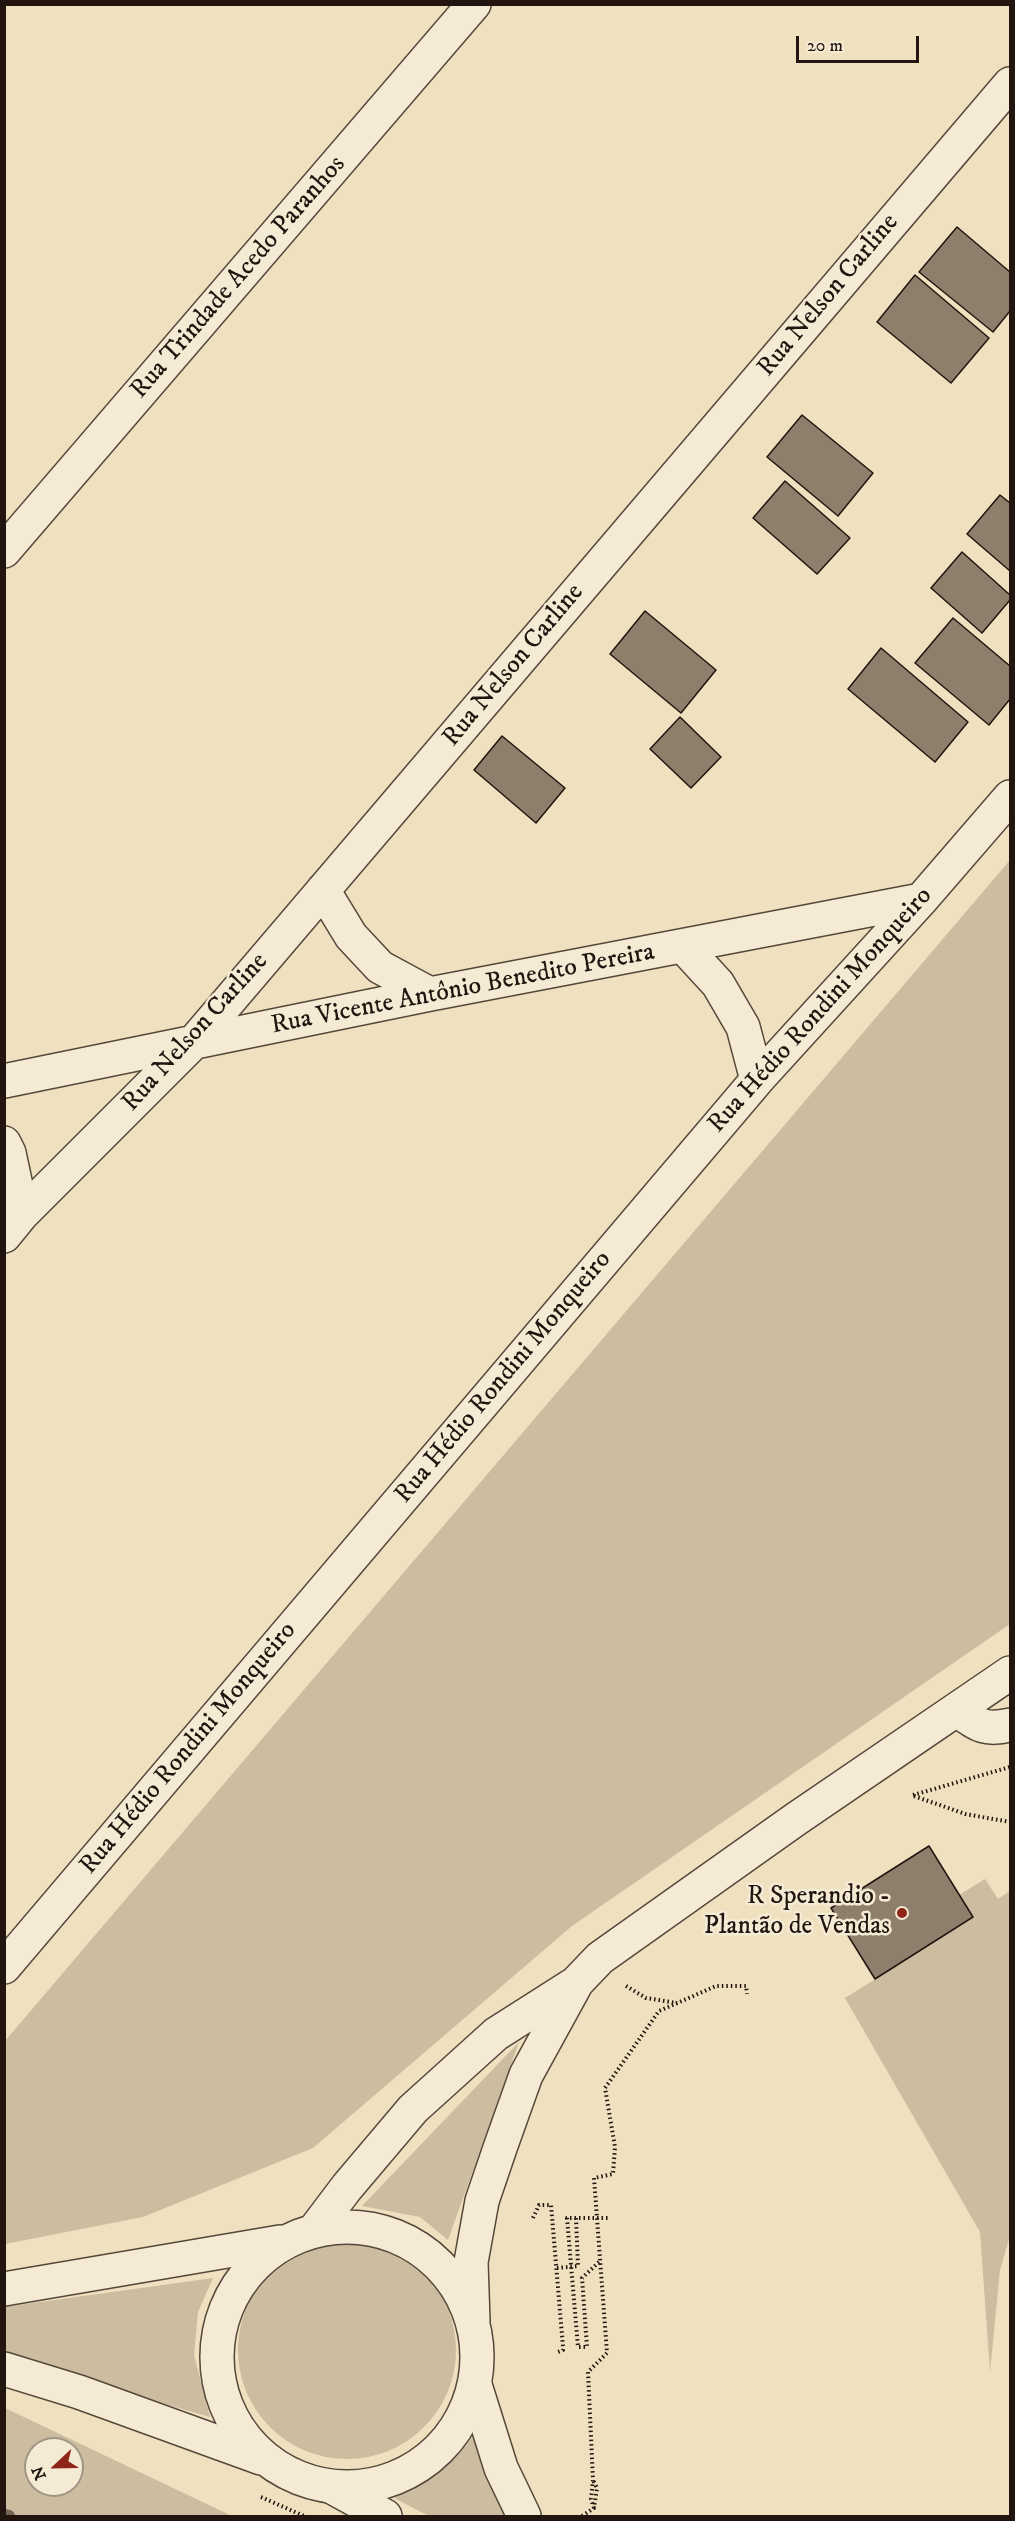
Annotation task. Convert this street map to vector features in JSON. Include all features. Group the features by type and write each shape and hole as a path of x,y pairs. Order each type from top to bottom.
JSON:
{"street":[{"name":"Rua Trindade Acedo Paranhos","path":"4,551 474,4"},
{"name":"Rua Nelson Carline","path":"13,1225 193,1043 1011,84"},
{"name":"Rua Hédio Rondini Monqueiro","path":"4,1967 757,1080 921,900 1011,797"},
{"path":"323,890 351,936 380,967 430,994"},
{"name":"Rua Vicente Antônio Benedito Pereira","path":"4,1081 430,994 921,900"},
{"path":"684,947 718,984 743,1027 757,1080"},
{"path":"4,1143 9,1153 13,1225"},
{"path":"316,2228 347,2187 413,2109 496,2034 577,1982 615,1946 796,1819 1011,1673"},
{"path":"957,1710 980,1727 996,1728 1011,1725"},
{"path":"332,2487 370,2486 407,2474 438,2451 461,2421 475,2385 478,2352 472,2320 471,2262 482,2201 526,2075 577,1982"},
{"path":"4,2289 282,2242 316,2228 366,2226 412,2243 450,2276 472,2320"},
{"path":"264,2459 236,2427 219,2388 216,2346 226,2305 249,2269 282,2242"},
{"path":"4,2369 79,2392 264,2459 296,2478 332,2487 385,2517"},
{"path":"475,2385 501,2468 524,2517"}],"path":[{"path":"1011,1766 913,1796 965,1814 1011,1822"},
{"path":"623,1984 646,1998 680,2003"},
{"path":"582,2517 594,2508 591,2499 593,2480 588,2372 607,2353 594,2178 613,2174 615,2147 605,2088 659,2011 716,1986 746,1986 747,1994"},
{"path":"533,2218 539,2205 551,2205 563,2348 558,2352"},
{"path":"600,2262 582,2278 587,2347 578,2347 567,2218 608,2218"},
{"path":"557,2268 578,2266 576,2218"}],"shaded area":[{"path":"1010,860 1010,1624 572,1926 313,2148 143,2217 5,2244 5,2041"},
{"path":"985,1879 998,1899 1010,1891 1010,2236 1000,2270 990,2372 980,2232 845,1998 973,1918 959,1895"},
{"path":"519,2042 448,2240 420,2217 362,2206"},
{"path":"347,2241 379,2246 389,2250 424,2273 447,2308 451,2318 456,2350 451,2382 447,2392 424,2427 389,2450 379,2454 347,2459 315,2454 305,2450 270,2427 247,2392 243,2382 238,2350 243,2318 247,2308 270,2273 305,2250 315,2246"},
{"path":"213,2278 198,2312 194,2355 210,2417 5,2358 4,2307"},
{"path":"4,2408 65,2437 24,2437 24,2497 84,2497 84,2446 232,2516 5,2516"},
{"path":"473,2436 507,2516 429,2516 394,2498 437,2471"}],"building":[{"path":"957,227 1010,272 1010,311 993,332 919,272"},
{"path":"915,275 989,338 951,383 877,322"},
{"path":"802,415 873,473 838,516 767,457"},
{"path":"785,481 850,538 817,574 753,518"},
{"path":"1000,495 1010,503 1010,571 967,534"},
{"path":"962,552 1010,595 1010,600 982,633 931,588"},
{"path":"645,611 716,670 681,713 610,654"},
{"path":"953,618 1010,666 1010,699 989,725 915,663"},
{"path":"881,648 968,722 935,762 848,689"},
{"path":"680,717 721,757 691,788 650,749"},
{"path":"502,736 565,788 536,823 474,770"},
{"name":"R Sperandio - Plantão de Vendas","path":"929,1846 973,1917 875,1979 831,1908"}],"waterway":[{"path":"4,2515 9,2516"}],"place":[{"name":"R Sperandio - Plantão de Vendas","path":"902,1913"}]}
